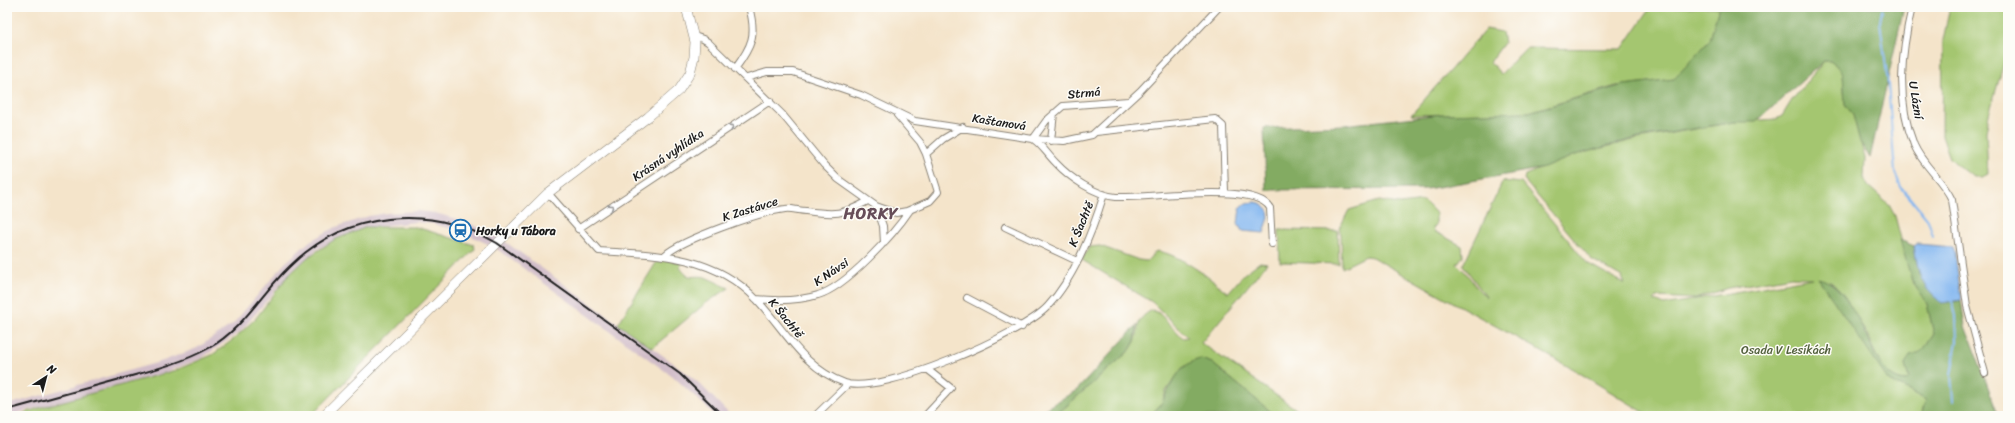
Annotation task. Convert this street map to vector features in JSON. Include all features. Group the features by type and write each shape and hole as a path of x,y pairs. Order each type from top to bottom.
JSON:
{"street":[{"path":"323,416 548,193 648,117 679,90 686,80 692,65 695,50 694,36 686,7"},
{"path":"735,68 749,50 752,38 753,20 750,7"},
{"path":"1096,132 1176,54 1219,7"},
{"name":"U Lázní","path":"1912,7 1904,40 1902,94 1914,145 1928,168 1952,200 1967,306 1985,374"},
{"path":"694,36 708,42 747,78 791,124 824,165 868,201 876,206 896,213 910,210 930,201 937,195 937,186 926,154 917,137 895,112"},
{"name":"Kaštanová","path":"747,78 768,72 793,72 861,95 915,121 1033,139 1045,148 1059,166 1087,186 1104,194 1129,197 1225,192 1250,195 1268,205 1271,217 1272,244"},
{"name":"Krásná vyhlídka","path":"578,229 770,101"},
{"name":"Strmá","path":"1033,139 1054,113 1068,104 1128,101"},
{"path":"1051,141 1054,113"},
{"path":"1033,139 1051,141 1078,139 1096,132 1215,119 1223,126 1225,192"},
{"path":"926,154 943,139 963,128"},
{"name":"K Šachtě","path":"548,193 578,229 599,251 665,255 704,266 734,281 756,299 794,345 812,364 848,384 889,380 927,369 1022,327 1048,306 1060,291 1077,261 1104,194"},
{"name":"K Zastávce","path":"665,255 677,246 758,216 788,209 838,214 855,209 868,201"},
{"path":"876,206 883,226 884,242"},
{"name":"K Návsi","path":"756,299 802,298 823,293 866,261 902,223 910,210"},
{"name":"K Šachtě","path":"1005,227 1077,261"},
{"path":"967,298 1022,327"},
{"path":"925,416 951,388 927,369"},
{"path":"814,416 848,384"}],"shaded area":[{"path":"417,211 435,213 467,222 500,238 683,370 700,384 731,416 716,416 676,379 494,247 463,232 433,224 416,222 371,227 340,237 316,250 292,271 240,332 202,358 166,372 7,416 7,405 163,361 197,348 233,324 285,263 310,241 336,227 369,216"}],"green space":[{"path":"1651,7 1719,7 1710,40 1675,79 1616,86 1529,112 1411,115 1486,29 1502,32 1504,43 1490,62 1501,74 1526,48 1622,49"},
{"path":"1719,7 1904,7 1870,158 1860,142 1853,115 1845,104 1843,73 1832,61 1824,61 1756,122 1734,122 1633,139 1575,155 1544,168 1427,189 1266,190 1264,128 1343,125 1443,114 1529,112 1623,85 1674,79 1710,40"},
{"path":"1950,7 2008,7 2008,49 1989,114 1986,132 1988,174 1982,177 1974,177 1963,170 1950,158 1942,136 1943,40"},
{"name":"Osada V Lesíkách","path":"1824,61 1832,61 1843,73 1845,104 1853,115 1865,158 1864,178 1868,186 1889,205 1895,216 1912,281 1927,304 1934,334 1924,349 1905,365 1909,378 1906,381 1897,379 1884,369 1879,362 1868,337 1844,297 1829,280 1888,380 1926,400 1921,416 1650,416 1578,372 1372,257 1366,256 1342,268 1341,234 1339,229 1349,210 1379,201 1400,204 1424,201 1436,213 1436,225 1433,228 1434,231 1462,246 1463,256 1457,264 1487,298 1463,265 1503,181 1521,183 1587,263 1625,284 1622,277 1591,259 1524,180 1525,175 1575,155 1633,140 1734,122 1776,119 1782,116 1792,100","holes":["1791,277 1812,278 1664,305 1654,300 1657,297 1695,299 1728,288"]},
{"path":"367,227 416,227 474,245 475,249 311,416 21,416 24,413 42,407 176,370 212,355 234,339 256,318 287,277 308,257 334,240"},
{"path":"1279,230 1338,231 1339,264 1280,262"},
{"path":"1900,240 1914,246 1919,274 1953,302 1961,300 1965,326 1999,416 1921,416 1926,400 1888,380 1818,278 1833,285 1846,298 1882,366 1893,377 1906,381 1909,378 1905,365 1910,356 1921,351 1934,334 1927,304 1912,281"},
{"path":"1100,246 1139,260 1147,261 1156,251 1174,256 1194,267 1228,293 1245,273 1260,262 1267,263 1201,343 1306,416 1276,416 1212,363 1201,359 1182,368 1166,391 1162,403 1149,416 1055,416 1130,350 1136,340 1139,323 1143,317 1152,310 1159,313 1183,338 1188,337 1152,302 1082,260 1089,247"},
{"path":"659,258 682,263 680,267 683,272 689,276 705,277 729,288 706,303 652,348 618,324"},
{"path":"1137,325 1135,341 1130,350 1055,416 1037,416 1043,410 1077,390"},
{"path":"1201,359 1212,363 1276,416 1149,416 1161,404 1177,375 1193,361"}],"water":[{"path":"1256,202 1268,209 1269,217 1264,233 1242,231 1238,224 1240,208 1246,203"},
{"path":"1917,244 1953,247 1955,252 1961,300 1942,303 1934,297 1924,285 1919,271 1914,246"}],"waterway":[{"path":"1882,10 1880,22 1888,83 1895,173 1901,187 1928,220 1933,236"},
{"path":"1952,301 1956,316 1957,341 1951,375 1953,400"}],"railway":[{"path":"7,410 157,369 199,353 209,348 232,331 279,277 311,248 336,234 361,224 388,219 416,218 444,222 471,230 497,243 680,374 723,416"}],"place":[{"name":"Horky u Tábora","path":"460,231"}],"district":[{"name":"HORKY","path":"871,213"}]}
